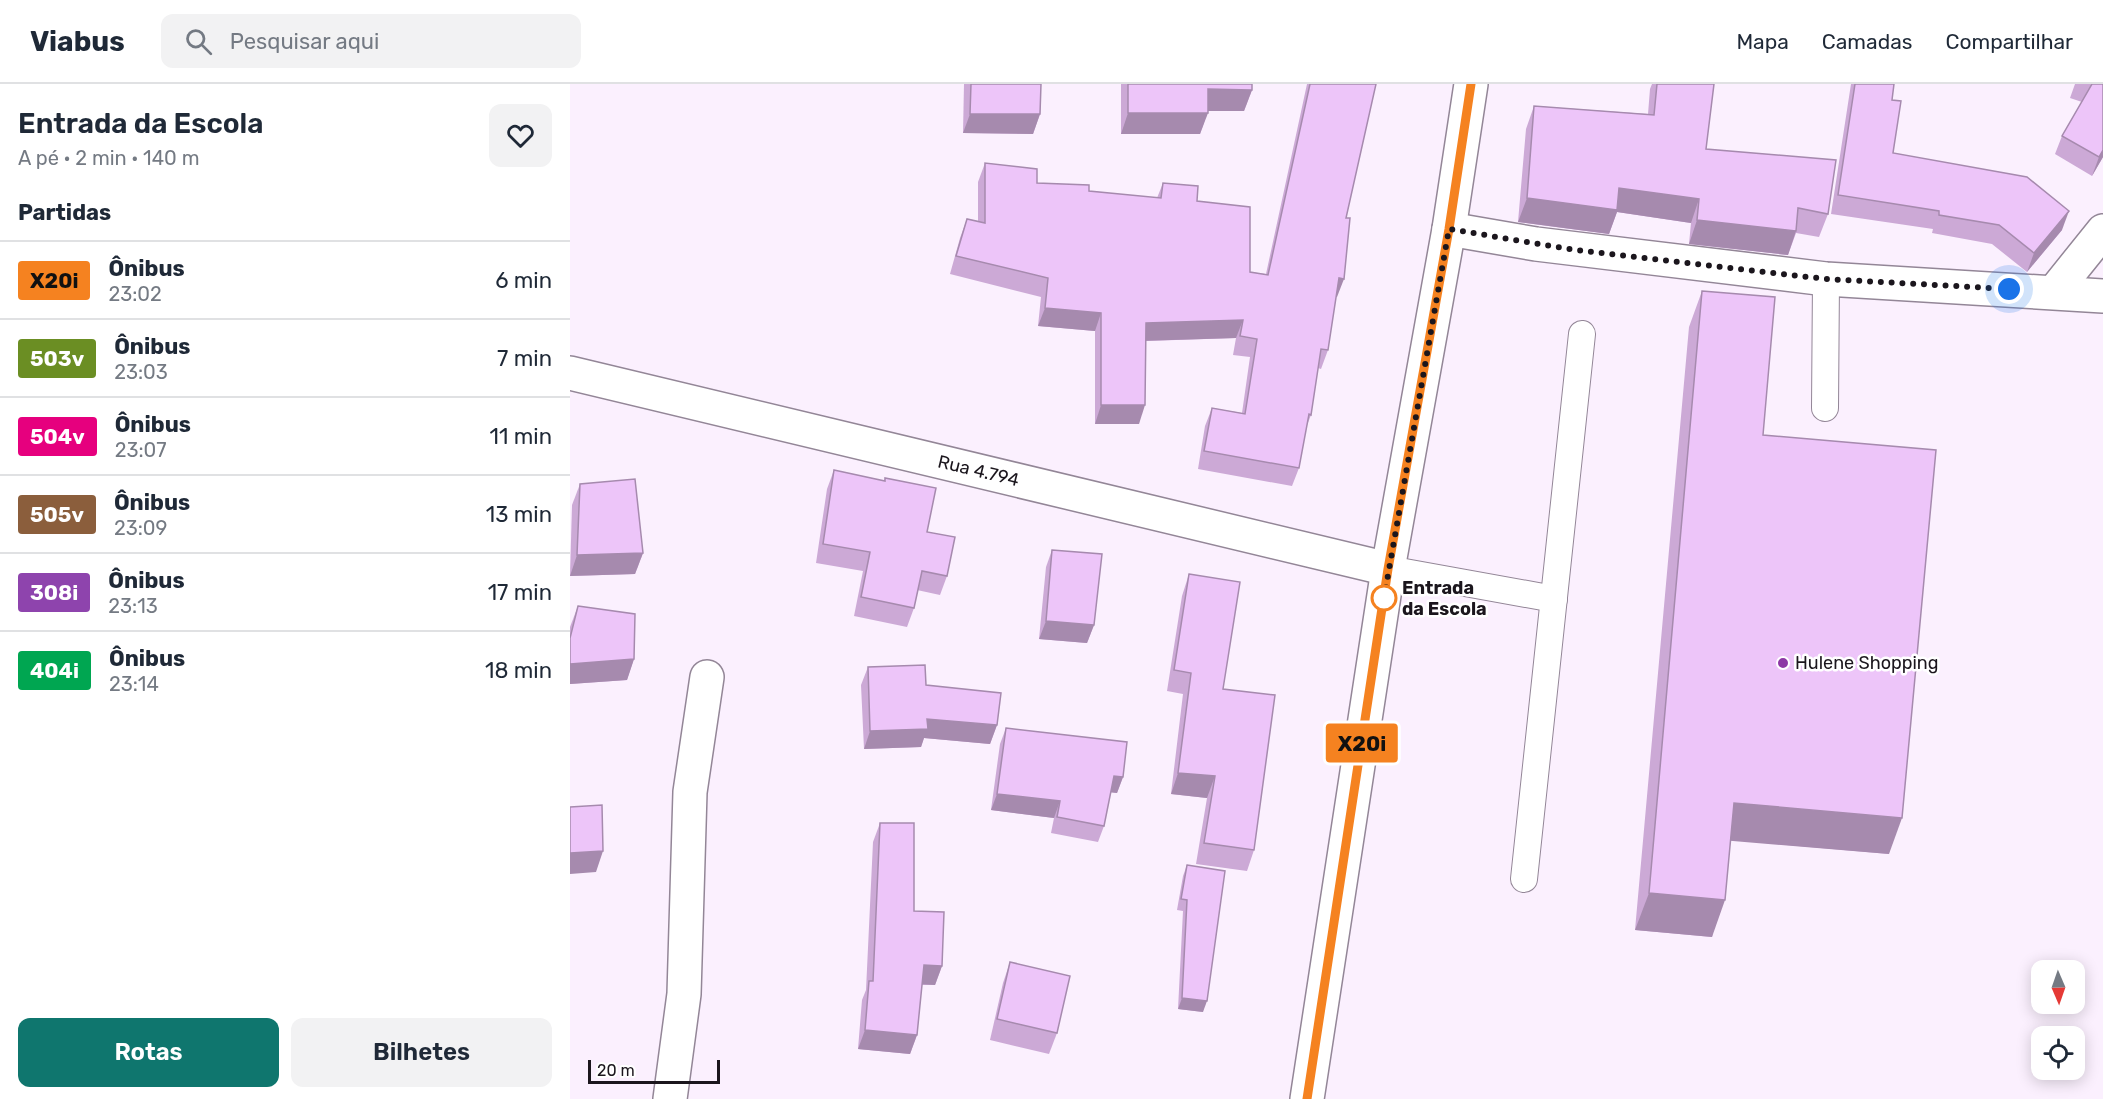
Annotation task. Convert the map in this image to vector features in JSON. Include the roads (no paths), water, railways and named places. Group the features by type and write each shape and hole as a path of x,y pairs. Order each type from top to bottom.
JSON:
{"street":[{"path":"1307,1099 1388,569 1449,229 1471,84"},
{"path":"1449,229 1558,247 1826,279 2103,296"},
{"path":"2055,292 2103,231"},
{"name":"Rua 4.794","path":"570,373 1388,569"},
{"path":"670,1099 684,994 690,792 708,677"}],"lane":[{"path":"1825,408 1826,279"},
{"path":"1524,879 1582,334"},
{"path":"1388,569 1554,598"}],"place":[{"name":"Entrada da Escola","path":"1384,598"},
{"name":"Hulene Shopping","path":"1783,663"}]}
